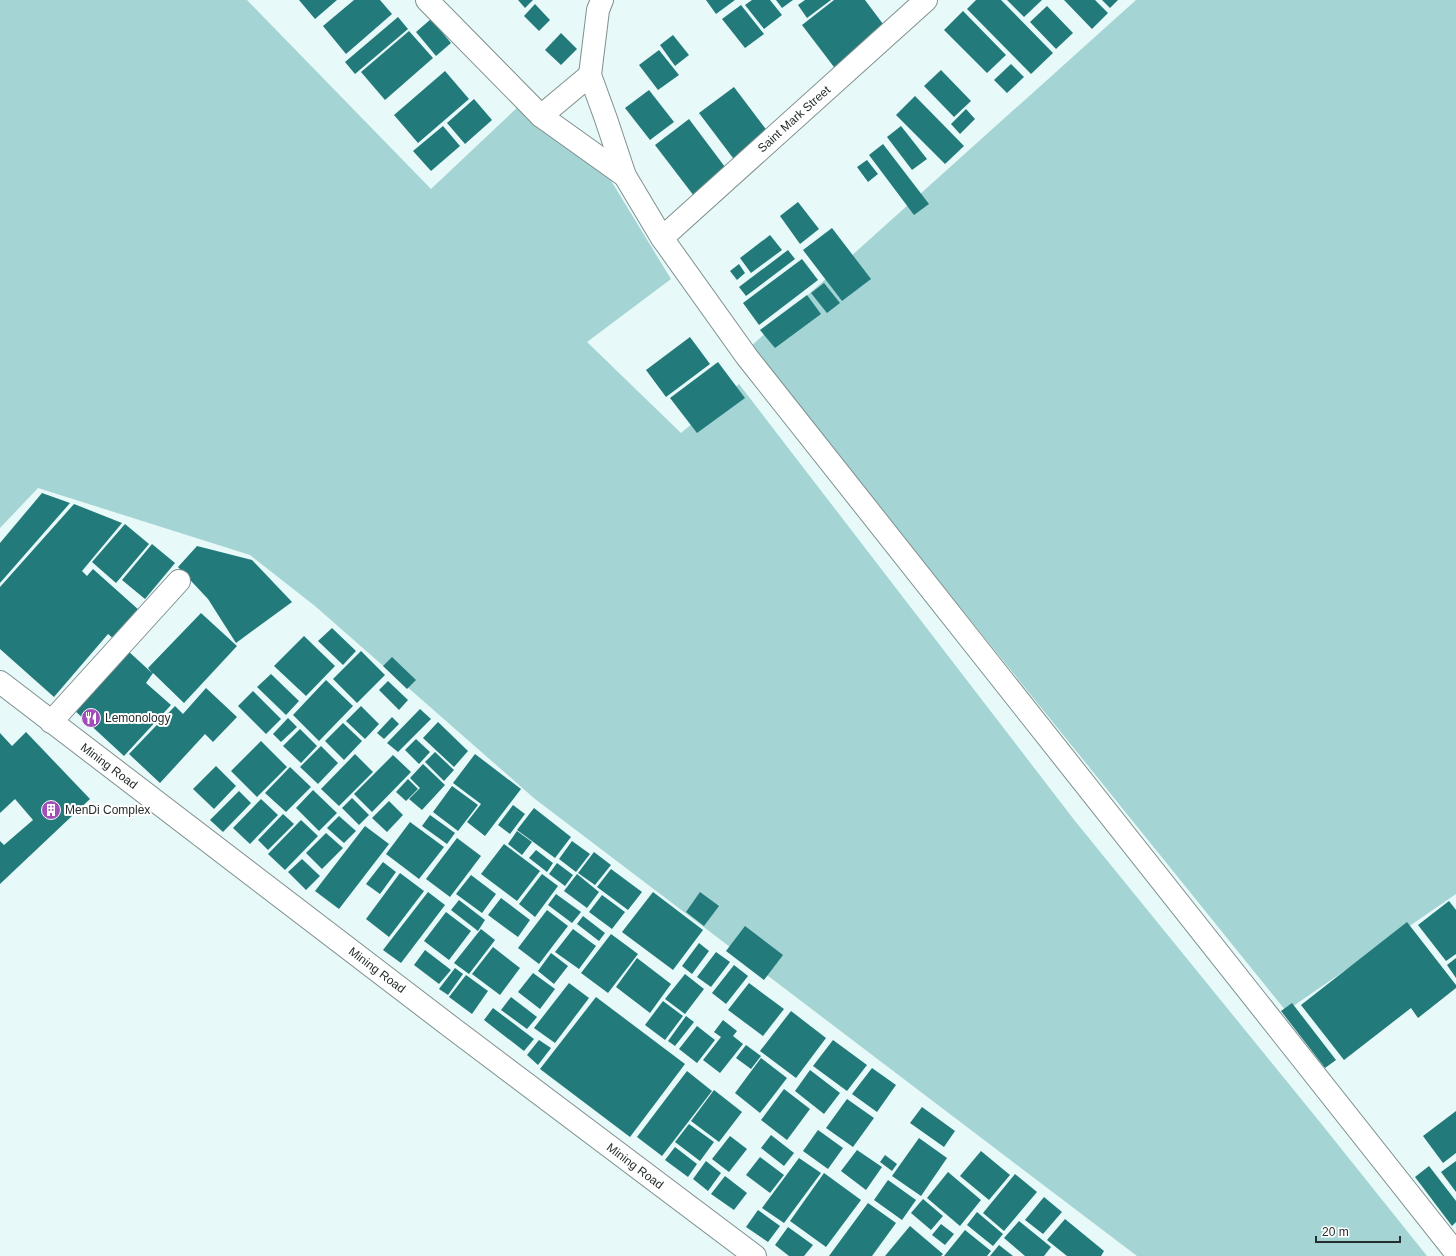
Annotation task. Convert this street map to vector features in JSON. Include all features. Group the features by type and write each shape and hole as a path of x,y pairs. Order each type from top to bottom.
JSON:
{"street":[{"path":"426,0 541,116 625,176"},
{"path":"602,0 598,10 590,75 625,176 662,238 747,357 1456,1253"},
{"name":"Saint Mark Street","path":"662,238 926,0"},
{"path":"541,116 590,75"},
{"path":"51,722 179,581"},
{"name":"Mining Road","path":"0,682 755,1256"}],"shaded area":[{"path":"0,0 247,0 431,189 520,105 610,179 671,279 587,342 681,433 739,384 1075,821 1427,1256 1137,1256 535,799 315,606 250,555 38,488 0,528"},
{"path":"1136,0 1456,0 1456,894 1286,1011 750,347"}],"building":[{"path":"299,0 337,0 315,19"},
{"path":"354,0 380,0 392,14 346,54 323,26"},
{"path":"518,0 533,0 525,8"},
{"path":"706,0 735,0 716,14"},
{"path":"752,0 770,0 782,15 764,29 745,5"},
{"path":"776,0 793,0 782,8"},
{"path":"805,0 831,0 807,18 798,5"},
{"path":"834,0 865,0 889,32 837,71 802,25"},
{"path":"976,0 1001,0 1053,53 1031,74 967,9"},
{"path":"1007,0 1042,0 1024,17"},
{"path":"1064,0 1095,0 1108,13 1092,29"},
{"path":"1102,0 1118,0 1110,8"},
{"path":"535,4 550,20 539,31 524,16"},
{"path":"741,5 764,34 745,48 722,19"},
{"path":"1047,6 1073,33 1056,49 1030,22"},
{"path":"963,11 1006,55 987,73 944,30"},
{"path":"398,17 408,29 355,74 345,62"},
{"path":"431,19 451,43 436,56 416,32"},
{"path":"409,31 433,58 385,100 361,72"},
{"path":"561,33 577,49 561,65 545,50"},
{"path":"673,35 689,55 675,66 660,45"},
{"path":"659,50 679,75 658,90 639,65"},
{"path":"1011,64 1024,77 1007,93 994,80"},
{"path":"941,70 971,101 954,117 924,86"},
{"path":"445,71 469,99 418,143 394,115"},
{"path":"734,87 771,136 736,162 699,113"},
{"path":"649,90 674,122 650,140 625,108"},
{"path":"915,96 964,146 945,164 896,115"},
{"path":"474,99 492,120 465,144 447,123"},
{"path":"966,109 975,119 960,134 951,124"},
{"path":"689,119 728,171 694,196 655,145"},
{"path":"443,126 460,146 431,171 413,151"},
{"path":"901,126 927,159 912,170 887,137"},
{"path":"883,144 929,204 914,215 869,155"},
{"path":"867,160 878,174 868,182 857,167"},
{"path":"798,202 819,229 800,244 780,216"},
{"path":"832,228 871,279 842,301 803,250"},
{"path":"770,235 782,250 751,273 740,258"},
{"path":"788,250 795,259 746,296 739,287"},
{"path":"802,259 818,280 759,325 743,303"},
{"path":"739,264 745,273 737,280 730,271"},
{"path":"824,283 840,303 827,313 811,293"},
{"path":"807,295 821,314 775,348 760,330"},
{"path":"690,337 710,364 666,397 646,370"},
{"path":"718,362 745,398 697,433 670,398"},
{"path":"42,493 70,503 0,583 0,543"},
{"path":"74,504 122,523 82,571 87,576 93,569 140,611 115,640 108,634 54,697 0,649 0,587"},
{"path":"125,524 149,544 116,583 92,562"},
{"path":"152,544 175,563 145,599 122,580"},
{"path":"197,546 252,560 292,602 236,643 208,599 178,567"},
{"path":"201,613 237,646 184,703 153,673 146,683 171,705 124,756 73,709 127,650 152,673 148,668"},
{"path":"332,628 356,651 343,665 318,641"},
{"path":"304,636 335,666 306,696 274,666"},
{"path":"361,651 385,675 357,703 333,679"},
{"path":"392,657 416,680 407,689 383,666"},
{"path":"271,674 299,701 286,715 257,687"},
{"path":"326,680 353,706 319,741 293,715"},
{"path":"388,681 408,700 399,710 379,690"},
{"path":"206,688 237,717 213,742 205,734 160,783 129,754 175,706 183,714"},
{"path":"253,691 281,719 266,734 238,706"},
{"path":"361,706 379,724 365,739 346,721"},
{"path":"420,709 431,719 398,752 387,743"},
{"path":"392,717 399,724 384,739 377,733"},
{"path":"288,718 297,727 281,742 273,734"},
{"path":"438,722 468,751 454,767 423,738"},
{"path":"343,723 362,741 344,760 325,741"},
{"path":"300,729 317,746 301,763 283,746"},
{"name":"MenDi Complex","path":"26,732 90,799 0,884 0,841 4,845 33,820 15,799 0,813 0,733 12,746"},
{"path":"416,739 430,752 419,764 405,750"},
{"path":"261,741 287,767 257,797 231,771"},
{"path":"321,746 338,763 318,784 300,767"},
{"path":"435,752 454,770 444,781 425,762"},
{"path":"355,754 373,772 339,806 321,789"},
{"path":"475,754 521,789 485,836 467,822 481,804 453,783"},
{"path":"393,755 411,772 372,812 354,794"},
{"path":"423,764 445,785 422,810 409,799 420,788 410,778"},
{"path":"216,766 236,786 214,809 193,789"},
{"path":"290,767 311,787 286,812 265,793"},
{"path":"408,779 418,789 406,801 396,792"},
{"path":"452,786 478,805 458,831 433,812"},
{"path":"313,790 337,813 319,831 296,808"},
{"path":"239,791 251,803 223,832 210,820"},
{"path":"352,798 369,815 359,825 342,808"},
{"path":"261,799 278,815 250,844 233,828"},
{"path":"389,801 403,815 387,832 372,818"},
{"path":"513,805 525,814 510,834 498,825"},
{"path":"534,808 571,837 555,858 517,830"},
{"path":"283,814 294,824 268,850 258,840"},
{"path":"430,815 455,833 447,844 422,826"},
{"path":"339,816 356,831 344,843 327,828"},
{"path":"301,820 318,836 285,870 268,854"},
{"path":"410,822 444,847 419,879 386,854"},
{"path":"365,826 389,844 339,909 315,891"},
{"path":"517,831 532,842 522,855 508,844"},
{"path":"326,833 343,848 322,869 306,853"},
{"path":"457,838 481,856 450,897 426,879"},
{"path":"572,841 590,854 576,872 559,859"},
{"path":"504,844 540,871 517,901 481,874"},
{"path":"536,850 553,863 547,872 529,858"},
{"path":"594,852 611,865 595,885 578,873"},
{"path":"302,859 320,876 306,890 288,872"},
{"path":"383,862 396,872 380,894 366,884"},
{"path":"557,863 573,875 565,886 549,874"},
{"path":"611,869 642,892 628,910 597,887"},
{"path":"400,873 424,891 389,937 366,919"},
{"path":"542,874 558,886 535,917 519,904"},
{"path":"577,874 599,892 587,908 564,891"},
{"path":"471,875 496,894 482,913 456,894"},
{"path":"428,892 445,905 401,963 383,950"},
{"path":"653,892 703,930 673,970 622,932"},
{"path":"700,892 719,906 704,926 686,912"},
{"path":"556,894 581,912 572,923 548,905"},
{"path":"602,895 625,912 612,929 589,912"},
{"path":"501,898 530,920 518,937 488,915"},
{"path":"459,900 485,920 478,931 451,910"},
{"path":"1449,901 1456,910 1456,954 1446,961 1418,925"},
{"path":"547,910 568,926 539,964 518,948"},
{"path":"446,912 471,931 449,960 424,941"},
{"path":"583,916 605,933 599,941 577,924"},
{"path":"1407,922 1456,985 1456,988 1418,1018 1411,1008 1344,1060 1301,1005"},
{"path":"745,926 783,955 764,980 726,951"},
{"path":"481,929 495,940 469,974 454,963"},
{"path":"573,929 596,946 579,969 555,952"},
{"path":"611,934 638,954 608,993 581,973"},
{"path":"699,943 709,951 692,974 682,966"},
{"path":"493,947 520,968 500,995 472,974"},
{"path":"425,950 451,970 439,984 414,965"},
{"path":"716,952 730,962 711,987 697,977"},
{"path":"551,953 568,966 554,984 538,971"},
{"path":"637,958 671,984 650,1013 616,987"},
{"path":"1456,958 1456,978 1447,965"},
{"path":"734,965 748,976 726,1004 712,993"},
{"path":"455,968 463,974 448,995 439,989"},
{"path":"533,973 555,989 540,1009 518,992"},
{"path":"685,974 704,989 685,1014 665,999"},
{"path":"466,975 488,991 472,1014 449,997"},
{"path":"569,983 589,998 555,1043 534,1028"},
{"path":"749,983 784,1009 763,1036 728,1010"},
{"path":"511,997 537,1017 527,1029 501,1010"},
{"path":"596,997 685,1064 630,1137 540,1069"},
{"path":"663,1001 683,1016 665,1040 645,1025"},
{"path":"1292,1003 1336,1060 1325,1068 1281,1011"},
{"path":"493,1008 534,1039 524,1051 484,1020"},
{"path":"791,1011 826,1038 796,1078 760,1051"},
{"path":"686,1016 694,1022 675,1046 668,1041"},
{"path":"723,1020 737,1031 733,1036 743,1044 720,1073 703,1060 721,1037 714,1032"},
{"path":"697,1026 715,1040 697,1063 679,1049"},
{"path":"539,1040 551,1048 538,1065 527,1055"},
{"path":"833,1040 867,1065 847,1091 813,1066"},
{"path":"746,1045 761,1056 751,1069 736,1058"},
{"path":"761,1058 787,1078 760,1113 735,1093"},
{"path":"872,1068 896,1085 877,1112 852,1094"},
{"path":"810,1070 840,1093 824,1114 795,1091"},
{"path":"687,1071 712,1091 662,1156 637,1137"},
{"path":"784,1089 810,1109 787,1140 761,1120"},
{"path":"714,1090 742,1112 719,1142 691,1121"},
{"path":"847,1099 874,1118 853,1147 826,1128"},
{"path":"922,1107 955,1131 944,1147 910,1123"},
{"path":"1456,1111 1456,1153 1443,1163 1423,1136"},
{"path":"689,1124 714,1142 700,1161 675,1142"},
{"path":"818,1130 843,1148 828,1169 803,1151"},
{"path":"771,1135 794,1153 784,1166 761,1148"},
{"path":"730,1136 747,1149 729,1172 712,1159"},
{"path":"919,1138 947,1158 921,1196 892,1176"},
{"path":"675,1147 697,1164 688,1177 665,1160"},
{"path":"857,1150 882,1167 866,1190 841,1171"},
{"path":"981,1151 1010,1175 989,1200 960,1176"},
{"path":"885,1155 897,1164 892,1171 880,1162"},
{"path":"760,1157 784,1175 770,1193 746,1175"},
{"path":"799,1158 821,1173 784,1223 762,1208"},
{"path":"706,1161 721,1173 708,1191 693,1179"},
{"path":"1456,1161 1456,1192 1441,1172"},
{"path":"1429,1166 1456,1201 1456,1222 1452,1226 1415,1177"},
{"path":"948,1172 981,1200 960,1226 927,1198"},
{"path":"824,1173 861,1200 826,1247 790,1221"},
{"path":"1015,1174 1037,1192 1004,1231 983,1213"},
{"path":"725,1176 747,1193 734,1210 711,1194"},
{"path":"888,1180 916,1200 902,1220 874,1200"},
{"path":"1044,1197 1062,1212 1043,1234 1025,1220"},
{"path":"923,1199 943,1216 931,1230 911,1213"},
{"path":"868,1203 896,1223 872,1256 829,1256"},
{"path":"758,1210 780,1226 768,1242 746,1227"},
{"path":"977,1212 1003,1234 993,1246 967,1225"},
{"path":"1065,1219 1104,1251 1101,1256 1067,1256 1047,1240"},
{"path":"1019,1221 1051,1247 1044,1256 1025,1256 1004,1238"},
{"path":"941,1224 954,1234 945,1245 932,1235"},
{"path":"910,1226 943,1254 941,1256 885,1256"},
{"path":"788,1227 813,1245 804,1256 789,1256 775,1245"},
{"path":"965,1230 991,1251 987,1256 944,1256"},
{"path":"999,1245 1013,1256 990,1256"}],"place":[{"name":"Lemonology","path":"91,718"},
{"name":"MenDi Complex","path":"51,810"}]}
